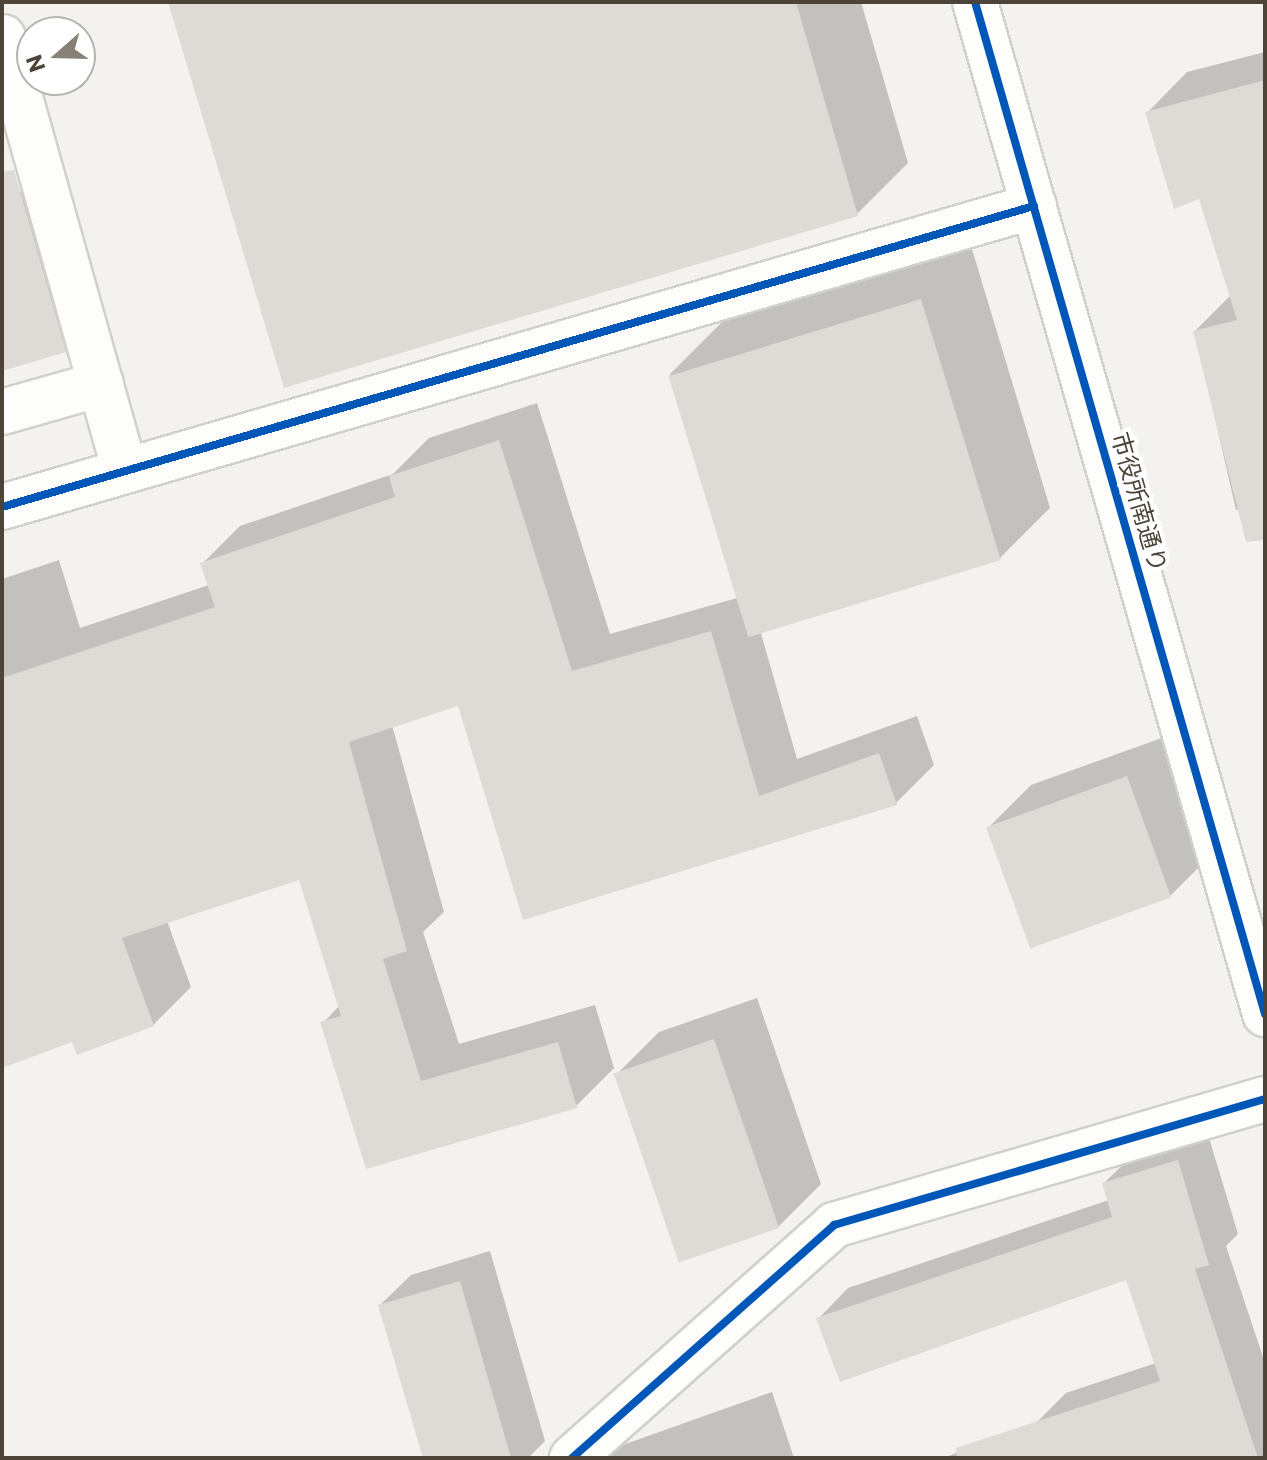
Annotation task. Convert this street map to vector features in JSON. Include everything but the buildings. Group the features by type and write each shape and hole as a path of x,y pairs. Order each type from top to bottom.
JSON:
{"street":[{"name":"市役所南通り","path":"975,2 1265,1014"},
{"path":"3,37 125,471"},
{"path":"2,507 1034,206"},
{"path":"2,412 101,384"},
{"path":"572,1458 834,1225 1265,1099"}],"cycle path":[{"path":"975,2 1265,1014"},
{"path":"2,507 1034,206"},
{"path":"572,1458 834,1225 1265,1099"}]}
